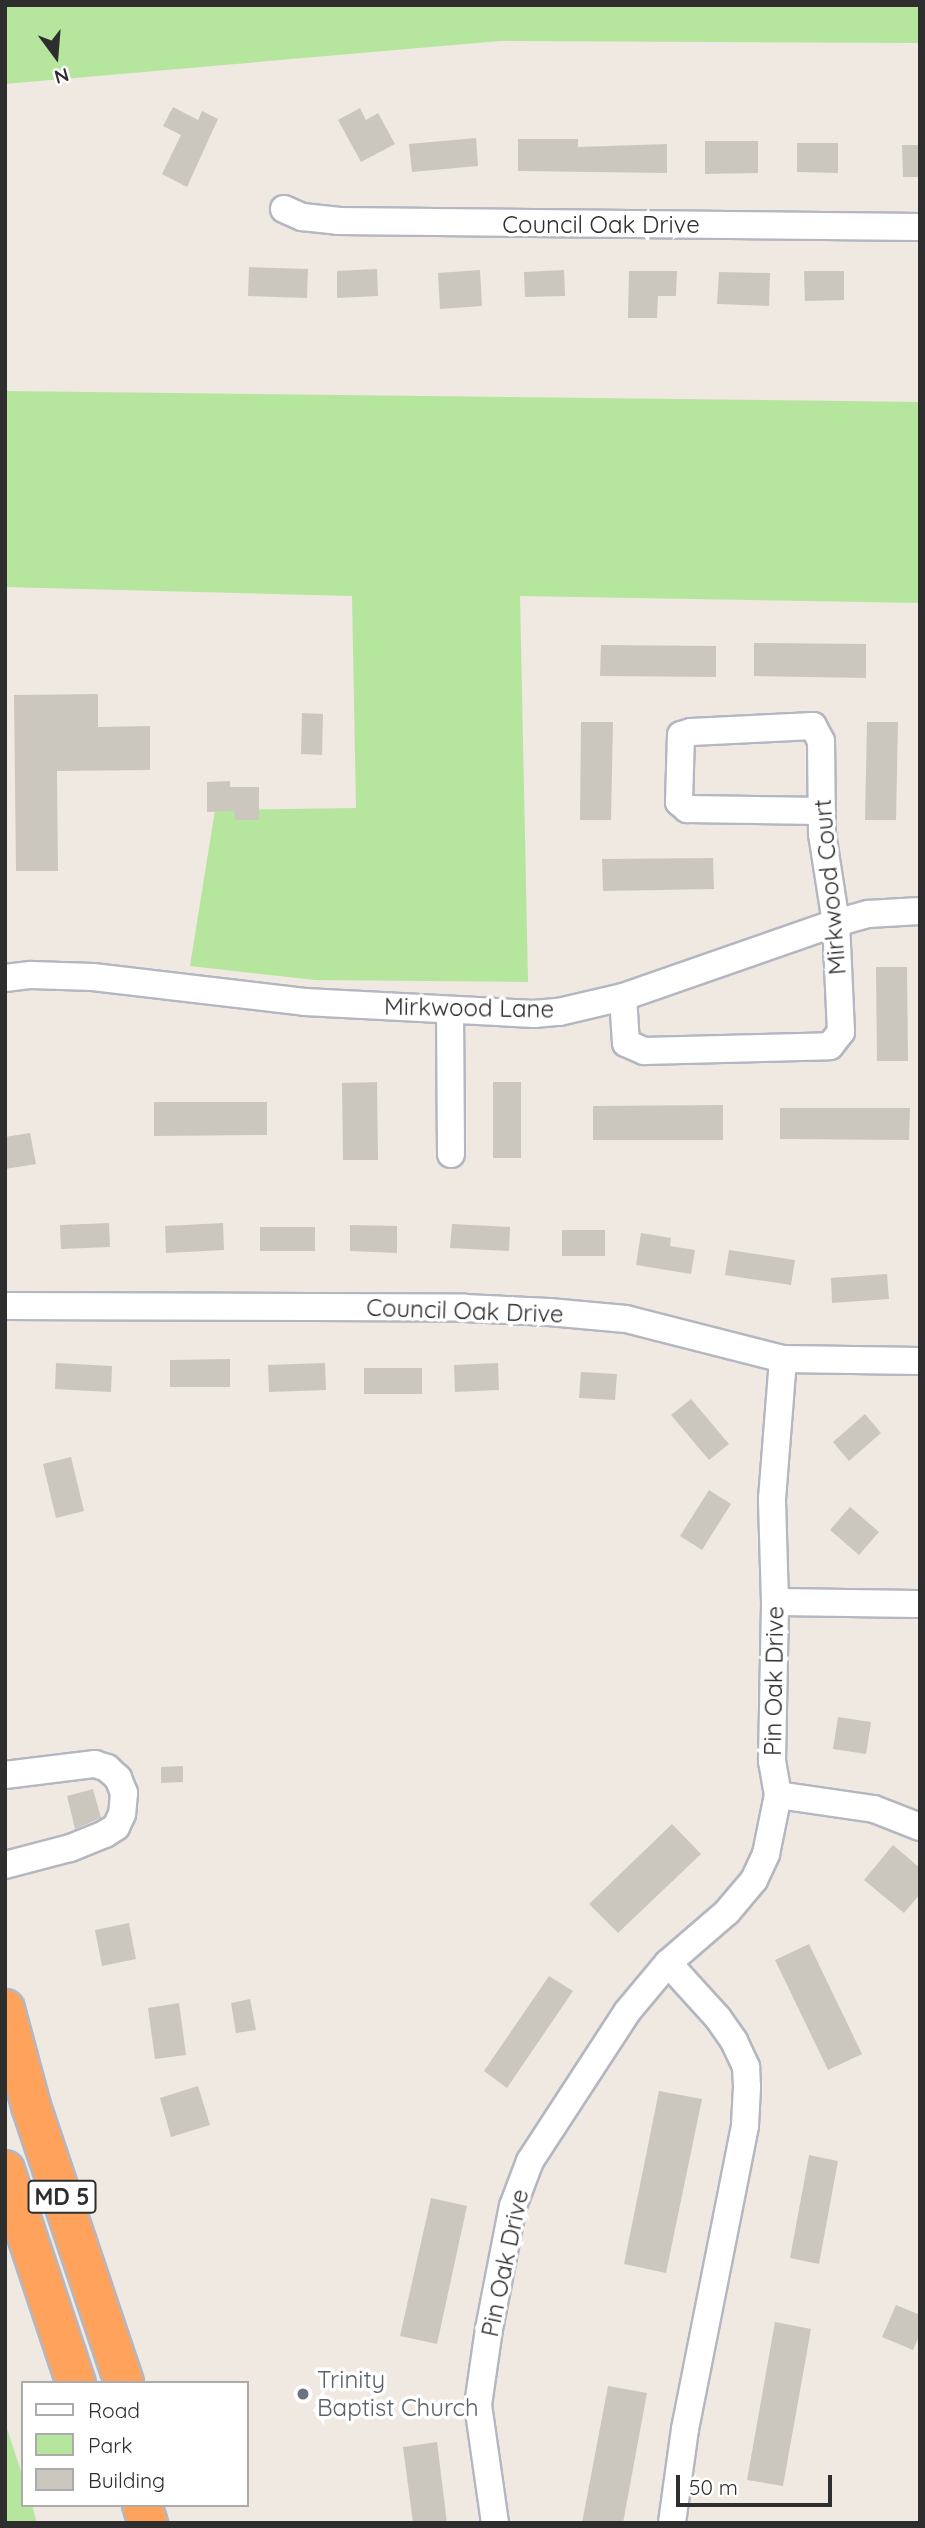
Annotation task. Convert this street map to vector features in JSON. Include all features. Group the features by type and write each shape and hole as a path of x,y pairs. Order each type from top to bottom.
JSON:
{"highway":[{"name":"MD 5","path":"5,2009 31,2106 123,2381"},
{"path":"5,2101 102,2381"},
{"name":"MD 5","path":"5,2170 75,2381"}],"street":[{"name":"Council Oak Drive","path":"284,209 302,217 338,221 920,227"},
{"name":"Mirkwood Court","path":"624,997 625,1043 644,1051 830,1046 841,1032 836,923 822,811 821,741 813,726 691,732 681,735 679,802 687,808 822,811"},
{"name":"Mirkwood Lane","path":"5,978 31,975 93,977 304,1003 534,1014 559,1012 624,997 868,914 920,911"},
{"path":"450,1010 451,1154"},
{"name":"Council Oak Drive","path":"5,1306 450,1308 549,1312 626,1319 783,1359 920,1361"},
{"name":"Pin Oak Drive","path":"495,2523 478,2405 489,2329 513,2206 530,2161 627,2012 668,1963 727,1912 754,1880 766,1854 778,1795 772,1761 775,1602 772,1499 783,1359"},
{"path":"775,1602 920,1604"},
{"path":"5,1775 96,1764 107,1768 118,1778 124,1793 122,1814 116,1827 105,1834 70,1848 5,1865"},
{"path":"778,1795 874,1810 920,1827"},
{"path":"668,1963 718,2018 734,2041 746,2067 747,2087 745,2126 685,2429 672,2523"}],"green space":[{"path":"5,5 920,5 920,43 500,41 5,84"},
{"path":"5,391 920,402 920,603 520,596 528,982 315,980 190,966 215,810 356,808 352,596 5,587"},
{"path":"5,2423 21,2471 21,2507 33,2507 37,2523 5,2523"}],"building":[{"path":"173,107 198,120 202,111 218,119 187,187 162,174 181,135 163,126"},
{"path":"360,108 366,120 378,113 395,144 361,162 338,120"},
{"path":"476,138 478,166 412,172 409,144"},
{"path":"518,139 578,139 578,147 667,144 667,173 518,171"},
{"path":"705,141 758,141 758,173 705,174"},
{"path":"797,143 838,143 838,173 797,172"},
{"path":"902,145 920,145 920,177 903,177"},
{"path":"249,267 308,269 307,298 248,296"},
{"path":"377,269 378,296 337,298 337,271"},
{"path":"480,270 482,306 440,309 438,273"},
{"path":"564,270 565,296 525,297 524,272"},
{"path":"629,271 677,271 676,296 658,296 657,318 628,318"},
{"path":"804,271 844,271 844,300 805,301"},
{"path":"719,272 770,273 769,306 717,304"},
{"path":"754,643 866,644 866,678 754,676"},
{"path":"601,645 716,646 716,677 600,676"},
{"path":"98,694 98,727 150,726 150,770 57,771 58,871 16,871 14,695"},
{"path":"302,713 323,714 322,755 301,754"},
{"path":"581,722 613,722 611,820 580,820"},
{"path":"867,722 898,722 896,820 865,820"},
{"path":"230,781 230,787 259,787 259,820 235,820 234,811 207,812 207,782"},
{"path":"713,858 714,889 603,891 602,859"},
{"path":"876,967 907,967 908,1061 877,1061"},
{"path":"377,1082 378,1160 343,1160 342,1083"},
{"path":"493,1082 521,1082 521,1158 493,1158"},
{"path":"154,1102 267,1102 267,1135 154,1136"},
{"path":"723,1105 723,1140 593,1140 593,1106"},
{"path":"780,1108 910,1108 909,1140 780,1139"},
{"path":"30,1133 36,1164 5,1169 5,1137"},
{"path":"109,1223 110,1247 61,1249 60,1225"},
{"path":"223,1223 224,1250 166,1253 165,1226"},
{"path":"452,1224 510,1227 509,1251 450,1248"},
{"path":"350,1225 397,1226 397,1253 350,1251"},
{"path":"260,1227 315,1227 315,1251 260,1251"},
{"path":"562,1230 605,1230 605,1256 562,1256"},
{"path":"641,1233 671,1238 670,1246 695,1250 691,1274 636,1265"},
{"path":"729,1250 795,1260 791,1285 725,1275"},
{"path":"887,1274 889,1299 832,1303 831,1278"},
{"path":"230,1359 230,1387 170,1387 170,1360"},
{"path":"56,1363 112,1366 111,1392 55,1389"},
{"path":"325,1363 326,1390 269,1392 268,1365"},
{"path":"498,1363 499,1390 455,1392 454,1365"},
{"path":"364,1368 422,1368 422,1394 364,1394"},
{"path":"581,1372 617,1374 615,1400 579,1398"},
{"path":"691,1399 729,1444 709,1460 671,1415"},
{"path":"865,1414 881,1433 849,1461 833,1442"},
{"path":"71,1457 84,1511 56,1518 43,1464"},
{"path":"709,1490 731,1504 702,1550 680,1536"},
{"path":"850,1507 879,1532 859,1555 830,1530"},
{"path":"838,1717 871,1722 866,1754 833,1749"},
{"path":"183,1766 183,1782 161,1783 161,1767"},
{"path":"93,1789 101,1818 75,1829 67,1796"},
{"path":"672,1824 701,1854 618,1933 589,1904"},
{"path":"893,1845 920,1868 920,1894 904,1913 864,1880"},
{"path":"129,1923 136,1959 102,1966 95,1930"},
{"path":"809,1944 862,2054 828,2070 775,1960"},
{"path":"549,1976 573,1991 507,2088 484,2071"},
{"path":"250,1999 256,2030 236,2033 231,2003"},
{"path":"179,2003 186,2055 155,2059 148,2008"},
{"path":"198,2086 210,2125 171,2137 160,2098"},
{"path":"659,2091 702,2099 666,2273 624,2264"},
{"path":"809,2155 838,2161 819,2264 790,2258"},
{"path":"431,2198 467,2206 437,2344 400,2336"},
{"path":"896,2305 920,2315 920,2334 913,2350 882,2337"},
{"path":"775,2322 811,2329 783,2486 747,2480"},
{"path":"608,2386 647,2393 623,2523 582,2523"},
{"path":"437,2442 447,2523 413,2523 403,2447"}],"place":[{"name":"Trinity Baptist Church","path":"303,2394"}]}
